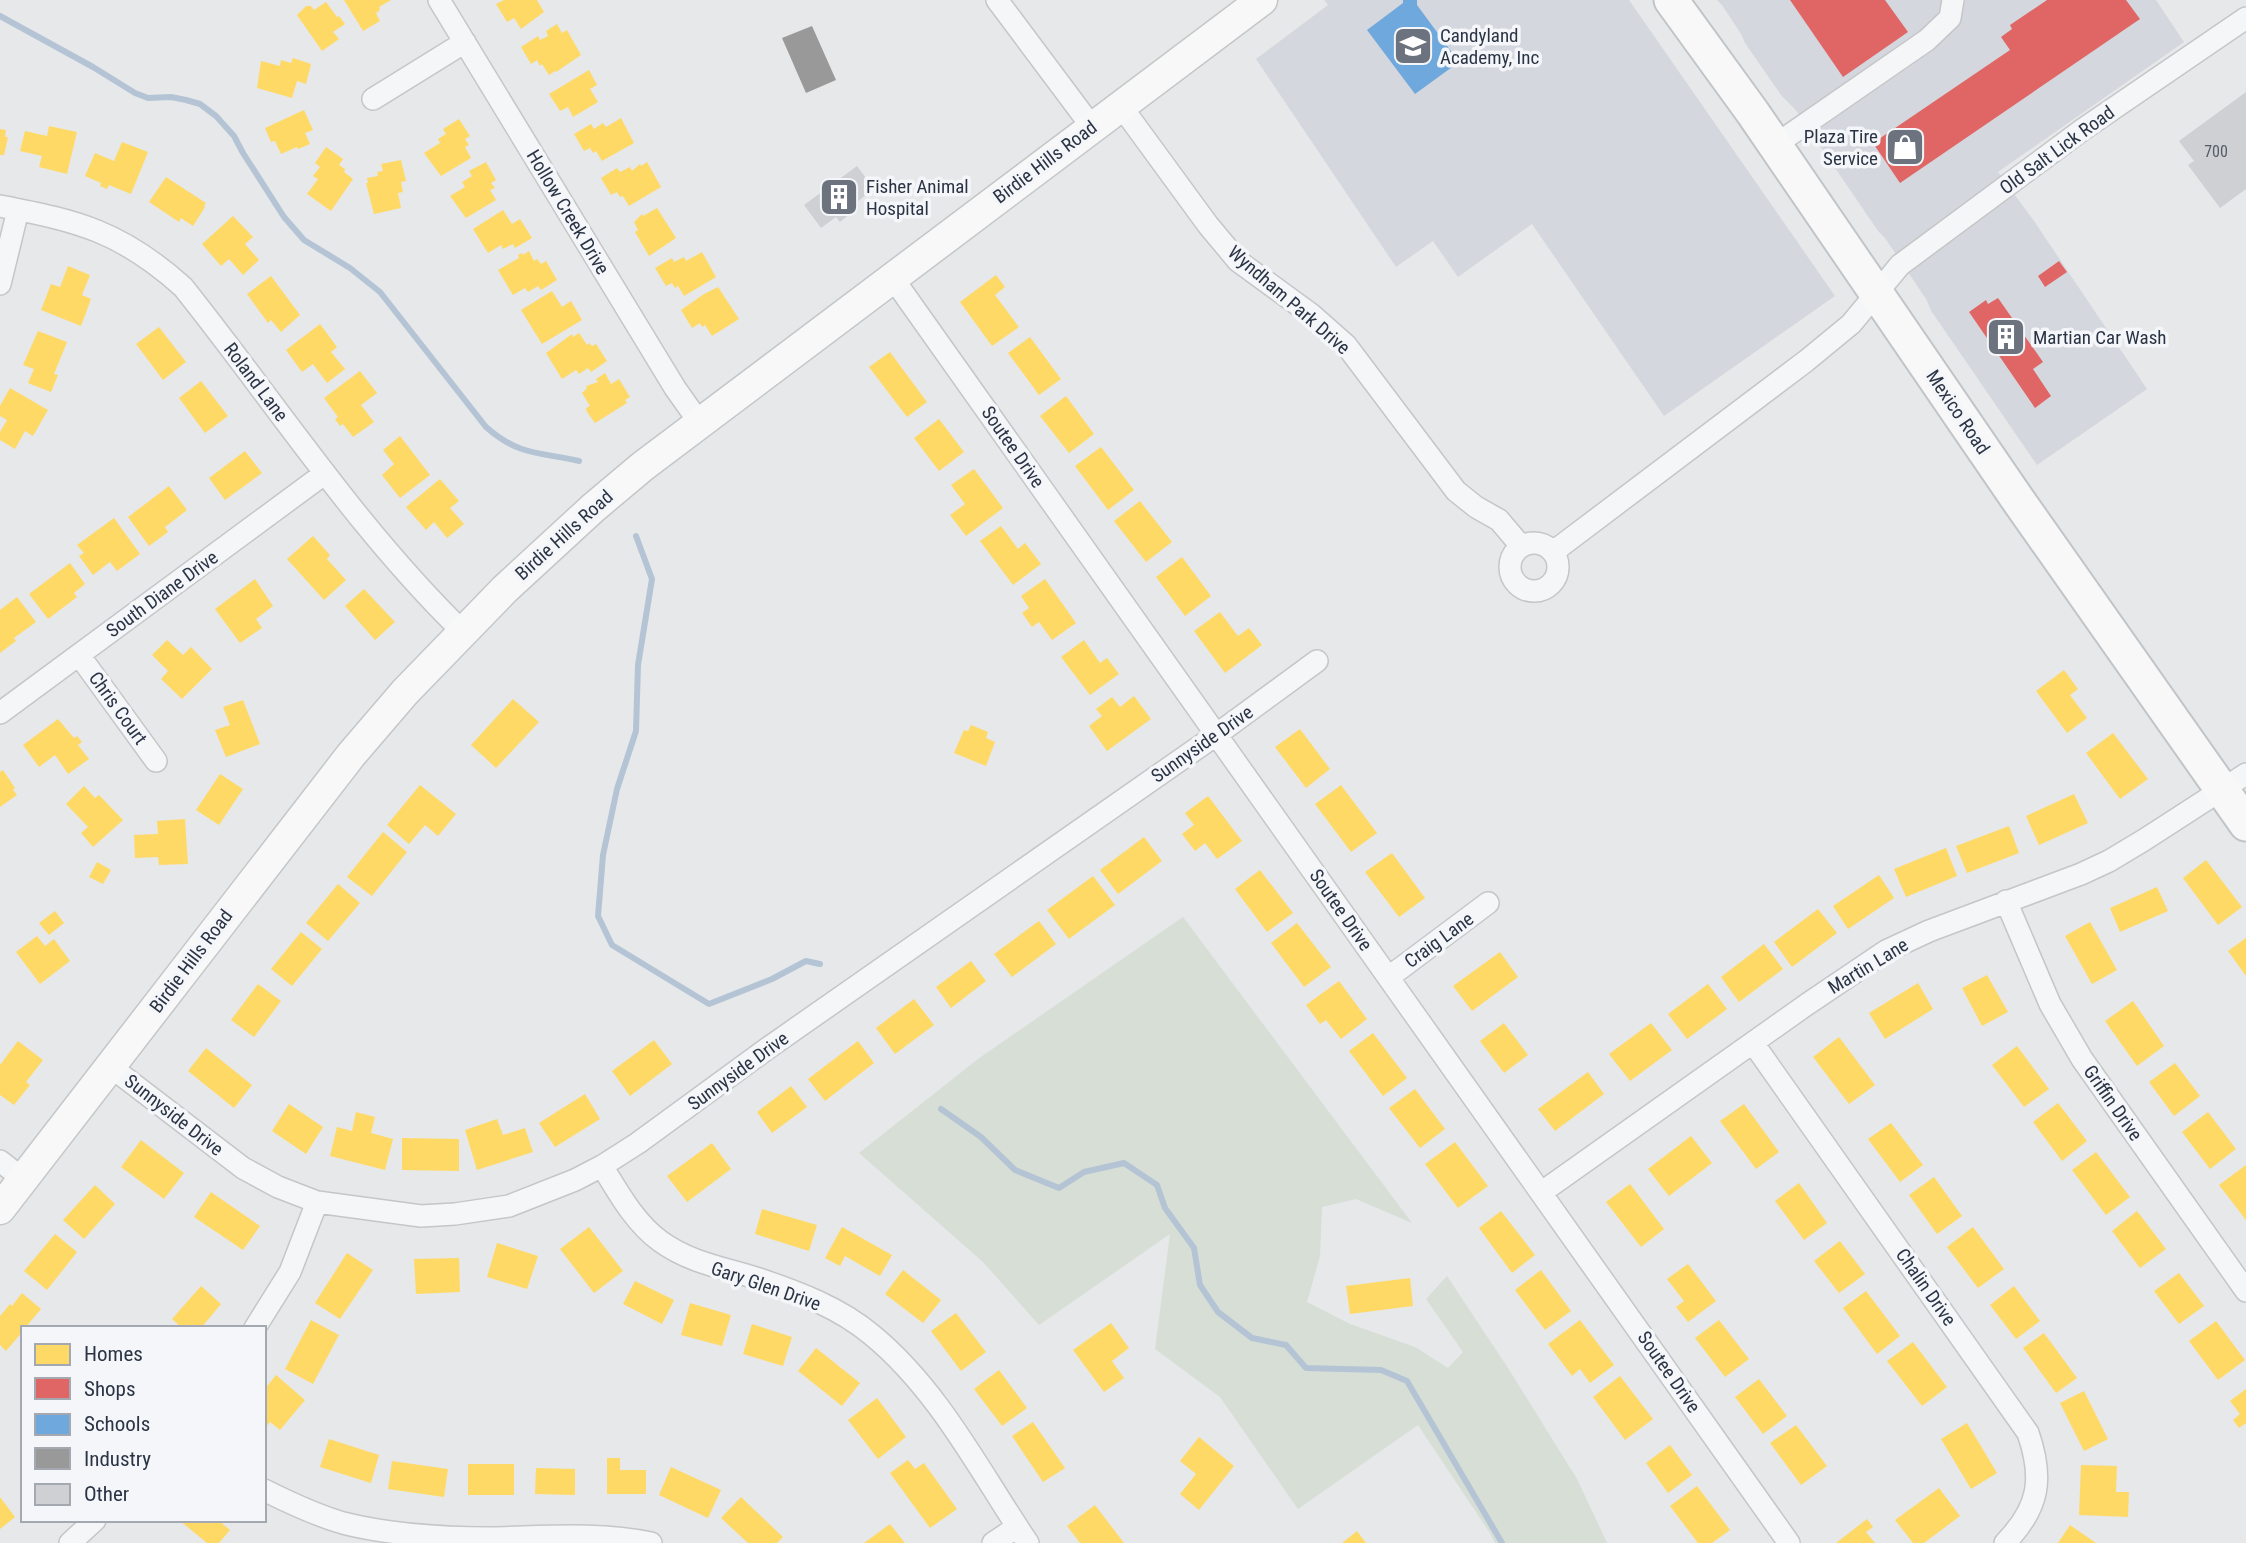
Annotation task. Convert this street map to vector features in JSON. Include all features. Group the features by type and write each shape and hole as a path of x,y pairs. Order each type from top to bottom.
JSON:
{"main road":[{"name":"Birdie Hills Road","path":"0,1209 351,755 405,692 505,589 593,508 699,422 1262,0"},
{"name":"Mexico Road","path":"1671,0 1775,145 2018,500 2234,782 2246,824"}],"street":[{"name":"Hollow Creek Drive","path":"439,0 675,388 699,422"},
{"path":"997,0 1092,127"},
{"path":"1775,145 1927,40 1950,18 1953,0"},
{"name":"Old Salt Lick Road","path":"1876,292 1900,265 1971,211 2082,130 2246,18"},
{"path":"373,99 465,42"},
{"name":"Wyndham Park Drive","path":"1121,106 1238,261 1311,314 1346,345 1456,491 1499,520 1521,546"},
{"path":"0,284 9,208"},
{"name":"Roland Lane","path":"9,208 65,219 105,232 162,267 207,316 324,474 395,560 463,632"},
{"name":"Soutee Drive","path":"892,276 1789,1543"},
{"path":"1553,552 1806,361 1851,324 1876,292"},
{"name":"South Diane Drive","path":"0,713 324,474"},
{"path":"1539,543 1553,552 1558,567 1557,574 1548,586 1534,591 1520,586 1511,573 1512,557 1521,546 1539,543"},
{"name":"Chris Court","path":"79,655 156,761"},
{"name":"Sunnyside Drive","path":"111,1066 243,1168 278,1187 317,1202 421,1216 509,1206 575,1180 638,1143 779,1040 1216,735 1317,661"},
{"name":"Martin Lane","path":"1542,1192 1886,951 2109,861 2234,782"},
{"name":"Griffin Drive","path":"2006,901 2050,1004 2077,1050 2246,1291"},
{"name":"Craig Lane","path":"1389,977 1488,904"},
{"name":"Chalin Drive","path":"1752,1043 2028,1433 2036,1457 2038,1479 2033,1501 2021,1526 2005,1543"},
{"path":"0,1161 23,1180"},
{"name":"Gary Glen Drive","path":"601,1166 638,1220 659,1241 680,1254 711,1267 757,1279 808,1298 844,1316 872,1335 912,1373 929,1395 1023,1535"},
{"path":"256,1326 290,1272 317,1202"},
{"path":"266,1491 305,1510 343,1523 401,1533 488,1540 606,1536 651,1543"},
{"path":"70,1543 93,1522"},
{"path":"993,1543 1023,1535"}],"shaded area":[{"path":"1324,0 1629,0 1835,296 1664,416 1532,224 1458,277 1433,241 1396,267 1256,59 1328,5"},
{"path":"1717,0 2156,0 2184,42 1998,172 2147,389 2037,465 1932,312 1885,238 1795,109 1781,95"},
{"path":"1183,917 1412,1223 1356,1199 1322,1207 1320,1256 1307,1302 1350,1324 1415,1347 1448,1368 1463,1352 1426,1299 1447,1276 1577,1479 1607,1543 1495,1543 1418,1425 1298,1509 1220,1397 1155,1349 1170,1234 1039,1325 983,1262 859,1153 978,1059"}],"building: Homes":[{"path":"344,0 391,0 379,7 380,10 376,13 380,21 363,31"},
{"path":"504,0 537,0 544,12 521,29 514,18 507,22 496,4"},
{"path":"326,2 345,24 333,32 339,39 322,51 297,15 306,6 311,6 314,10"},
{"path":"557,24 562,33 567,30 581,55 549,75 537,60 531,64 521,47 538,36 540,40 548,36 546,31"},
{"path":"293,58 311,64 306,84 297,81 292,98 257,88 261,61 280,66 281,60 291,63"},
{"path":"589,70 597,85 590,89 598,102 573,117 568,107 560,111 549,94"},
{"path":"304,110 313,130 305,133 310,144 281,154 275,141 271,142 265,128"},
{"path":"621,118 634,143 602,161 596,151 593,153 590,148 584,151 574,134 591,124 594,129 603,123 606,127"},
{"path":"459,119 470,136 465,139 469,145 465,147 471,158 441,176 424,153 440,143 438,139 446,134 443,129"},
{"path":"49,126 77,132 67,174 39,167 42,156 20,151 25,131 47,136"},
{"path":"0,129 6,130 5,137 8,137 4,155 0,155"},
{"path":"122,142 148,152 131,194 109,185 107,189 100,186 101,183 85,176 95,153 114,161"},
{"path":"326,147 343,159 339,165 353,179 331,211 307,194 318,179 313,176 320,167 315,163"},
{"path":"401,160 406,181 401,182 403,192 398,193 401,208 374,214 367,178 378,176 377,172 383,171 381,164"},
{"path":"486,162 496,180 491,183 495,188 490,190 496,200 466,218 450,196 465,187 462,182 472,176 469,171"},
{"path":"647,162 661,187 629,206 617,192 611,195 601,178 617,168 620,172 630,167 632,171"},
{"path":"166,177 206,203 193,226 181,218 179,222 149,202"},
{"path":"657,208 676,238 649,256 635,232 638,230 634,222 642,214 643,216"},
{"path":"503,210 512,224 520,219 532,238 515,248 513,244 503,249 501,245 488,253 473,229"},
{"path":"233,216 253,237 245,244 259,260 243,275 229,259 221,266 202,244"},
{"path":"529,251 534,261 537,259 541,264 546,261 557,280 541,290 538,286 528,292 525,288 513,295 498,270 519,258 518,255"},
{"path":"702,252 716,277 684,296 678,286 675,288 672,283 666,286 655,268 672,258 674,262 684,257 686,261"},
{"path":"68,266 90,275 82,295 91,299 81,326 41,310 51,284 60,287"},
{"path":"996,275 1005,287 995,295 1019,327 992,346 960,302"},
{"path":"271,276 300,315 281,332 271,320 268,323 247,294"},
{"path":"718,287 739,319 712,336 705,325 702,327 700,323 692,328 681,310"},
{"path":"552,291 562,307 571,301 582,320 542,344 521,310"},
{"path":"320,324 337,347 331,352 345,369 327,383 313,364 302,372 286,350"},
{"path":"159,327 186,362 163,380 136,344"},
{"path":"38,331 67,342 54,374 58,375 51,392 28,383 34,369 23,365"},
{"path":"579,333 587,345 596,344 607,361 591,372 588,368 579,374 576,370 562,379 546,353 572,334 573,337"},
{"path":"1030,337 1061,379 1039,395 1008,353"},
{"path":"890,352 927,402 907,417 869,367"},
{"path":"360,371 377,393 361,405 374,422 353,437 343,424 340,426 335,419 338,417 324,398"},
{"path":"605,373 611,384 619,379 630,397 625,400 627,403 595,423 587,412 586,408 590,406 582,393 586,386 598,382 596,379"},
{"path":"201,381 228,416 205,433 179,398"},
{"path":"10,388 48,410 33,436 25,431 15,449 0,440 0,432 7,420 0,416 0,406"},
{"path":"1066,396 1094,434 1069,453 1040,416"},
{"path":"939,419 964,452 939,471 914,438"},
{"path":"400,436 430,475 400,498 382,475 394,464 383,450"},
{"path":"1101,447 1134,490 1108,510 1075,466"},
{"path":"245,451 262,473 225,500 209,478"},
{"path":"974,469 1003,508 966,536 950,515 965,504 951,485"},
{"path":"440,479 459,501 450,508 464,524 447,538 434,522 426,530 406,507"},
{"path":"169,486 187,510 165,527 168,532 149,546 128,517"},
{"path":"1140,501 1172,542 1146,562 1114,521"},
{"path":"114,518 140,554 117,571 110,562 93,575 79,556 84,553 77,545"},
{"path":"1001,526 1018,549 1025,543 1041,564 1013,585 980,541"},
{"path":"313,536 330,555 327,559 346,580 324,600 287,559"},
{"path":"1182,557 1211,596 1185,616 1156,577"},
{"path":"70,563 85,584 74,593 77,597 48,619 29,594"},
{"path":"255,579 273,606 256,619 262,628 240,643 215,609"},
{"path":"1045,579 1076,623 1052,640 1039,622 1032,627 1022,613 1029,608 1021,596"},
{"path":"364,589 395,622 375,640 345,606"},
{"path":"17,597 36,622 14,638 16,641 0,653 0,610"},
{"path":"1220,612 1238,636 1249,628 1262,645 1225,673 1194,631"},
{"path":"167,640 183,655 191,647 212,669 182,699 161,679 168,671 152,655"},
{"path":"1084,640 1100,663 1107,658 1119,674 1090,695 1061,657"},
{"path":"2064,670 2078,689 2070,695 2087,718 2067,733 2036,691"},
{"path":"1134,696 1151,719 1107,751 1089,726 1102,716 1096,709 1112,697 1120,707"},
{"path":"513,699 539,722 496,768 471,745"},
{"path":"243,700 260,744 226,757 215,730 230,725 223,707"},
{"path":"58,719 74,738 77,736 82,742 78,745 89,759 68,774 55,755 39,767 23,745"},
{"path":"971,725 988,732 986,738 995,742 986,766 954,753 964,730 968,731"},
{"path":"1300,729 1330,769 1306,788 1275,747"},
{"path":"2113,733 2148,779 2120,799 2086,753"},
{"path":"3,770 17,795 0,807 0,772"},
{"path":"220,774 243,789 219,825 196,810"},
{"path":"420,785 456,814 438,836 425,825 409,844 387,825"},
{"path":"1341,785 1377,833 1351,852 1315,804"},
{"path":"84,786 95,798 99,795 123,820 93,847 81,833 88,827 66,804"},
{"path":"2074,794 2088,823 2039,845 2026,816"},
{"path":"1208,796 1242,841 1217,859 1205,843 1195,851 1182,834 1194,825 1185,813"},
{"path":"185,819 188,864 159,865 158,857 135,858 134,835 158,834 157,821"},
{"path":"2009,826 2019,853 1967,873 1956,846"},
{"path":"383,832 407,852 372,896 347,877"},
{"path":"1144,837 1162,861 1118,894 1100,870"},
{"path":"1946,848 1957,876 1906,897 1894,869"},
{"path":"1392,853 1425,898 1399,917 1365,872"},
{"path":"2206,860 2242,907 2218,925 2183,878"},
{"path":"97,862 111,870 103,884 89,877"},
{"path":"1260,870 1293,913 1267,932 1235,889"},
{"path":"1879,875 1894,898 1848,929 1833,906"},
{"path":"1093,876 1115,905 1069,939 1047,910"},
{"path":"338,884 360,903 328,941 306,923"},
{"path":"2157,887 2168,911 2120,932 2110,908"},
{"path":"1818,909 1837,933 1792,967 1774,942"},
{"path":"55,911 64,923 49,935 39,923"},
{"path":"1039,921 1056,944 1012,977 994,954"},
{"path":"2090,922 2117,970 2092,984 2065,936"},
{"path":"1297,923 1331,967 1304,987 1271,943"},
{"path":"301,932 322,949 292,986 271,969"},
{"path":"37,936 45,946 54,939 70,961 40,984 16,952"},
{"path":"2246,938 2246,976 2228,951"},
{"path":"1764,944 1783,969 1739,1002 1721,977"},
{"path":"1500,952 1518,977 1472,1011 1453,986"},
{"path":"971,961 986,981 951,1008 936,987"},
{"path":"1987,975 2008,1012 1982,1026 1962,988"},
{"path":"1339,981 1367,1019 1341,1039 1326,1020 1320,1024 1306,1005"},
{"path":"1918,983 1933,1009 1885,1039 1869,1013"},
{"path":"258,984 281,1001 254,1037 231,1020"},
{"path":"1708,984 1727,1009 1687,1039 1668,1014"},
{"path":"914,999 934,1025 895,1054 876,1028"},
{"path":"2133,1001 2164,1046 2137,1066 2105,1021"},
{"path":"1504,1023 1528,1055 1504,1073 1480,1041"},
{"path":"1651,1023 1672,1050 1630,1081 1609,1054"},
{"path":"1373,1033 1407,1078 1383,1096 1349,1051"},
{"path":"1839,1037 1875,1085 1849,1104 1813,1057"},
{"path":"654,1040 672,1064 630,1096 612,1071"},
{"path":"18,1041 43,1060 26,1082 30,1085 14,1105 0,1095 0,1065"},
{"path":"858,1041 874,1063 825,1101 808,1079"},
{"path":"2017,1046 2049,1089 2024,1107 1992,1065"},
{"path":"206,1048 252,1085 234,1108 188,1071"},
{"path":"2175,1063 2200,1096 2174,1116 2149,1082"},
{"path":"1588,1072 1604,1094 1555,1131 1538,1109"},
{"path":"791,1086 807,1107 772,1133 757,1112"},
{"path":"1415,1089 1445,1129 1420,1148 1389,1108"},
{"path":"585,1094 600,1119 555,1147 539,1123"},
{"path":"2058,1103 2087,1141 2062,1161 2033,1122"},
{"path":"289,1104 323,1127 306,1154 272,1131"},
{"path":"1744,1104 1779,1152 1756,1169 1720,1121"},
{"path":"356,1112 375,1117 371,1133 393,1139 385,1170 330,1156 337,1127 352,1131"},
{"path":"2208,1112 2236,1149 2210,1169 2182,1132"},
{"path":"497,1119 503,1135 525,1128 533,1152 477,1170 465,1130"},
{"path":"1891,1123 1923,1165 1900,1182 1868,1139"},
{"path":"1691,1136 1712,1163 1669,1196 1648,1169"},
{"path":"402,1138 459,1139 459,1171 402,1170"},
{"path":"141,1140 184,1173 164,1199 121,1167"},
{"path":"1455,1142 1488,1186 1458,1208 1425,1164"},
{"path":"712,1143 731,1169 687,1202 667,1176"},
{"path":"2096,1152 2130,1197 2106,1215 2072,1170"},
{"path":"2246,1165 2246,1220 2219,1185"},
{"path":"1934,1177 1962,1216 1937,1234 1909,1195"},
{"path":"1799,1183 1827,1223 1804,1240 1775,1201"},
{"path":"1630,1184 1664,1229 1641,1247 1606,1202"},
{"path":"95,1185 115,1204 84,1239 63,1220"},
{"path":"211,1192 260,1226 243,1250 194,1217"},
{"path":"762,1209 817,1225 809,1251 755,1234"},
{"path":"1501,1211 1535,1255 1512,1273 1479,1228"},
{"path":"2137,1211 2166,1249 2140,1268 2112,1231"},
{"path":"589,1227 623,1271 594,1293 560,1249"},
{"path":"842,1227 892,1255 880,1276 845,1256 840,1266 825,1258"},
{"path":"1973,1227 2004,1269 1978,1288 1947,1247"},
{"path":"55,1234 77,1252 47,1290 24,1271"},
{"path":"1840,1241 1865,1274 1839,1293 1814,1261"},
{"path":"497,1243 538,1256 527,1289 487,1277"},
{"path":"347,1253 373,1270 340,1319 315,1303"},
{"path":"459,1258 460,1292 416,1294 414,1259"},
{"path":"1688,1264 1716,1301 1688,1322 1676,1307 1684,1301 1667,1279"},
{"path":"903,1270 941,1300 923,1323 885,1294"},
{"path":"1541,1270 1571,1311 1545,1330 1515,1290"},
{"path":"2179,1273 2204,1306 2179,1324 2154,1291"},
{"path":"1410,1278 1413,1306 1350,1314 1346,1286"},
{"path":"635,1281 674,1300 662,1324 623,1304"},
{"path":"201,1286 221,1304 203,1326 180,1326 172,1319"},
{"path":"2014,1286 2040,1321 2016,1339 1990,1305"},
{"path":"1866,1291 1900,1336 1877,1354 1843,1308"},
{"path":"22,1293 41,1309 27,1326 21,1326 21,1333 6,1351 0,1345 0,1316 10,1304 12,1306"},
{"path":"690,1303 731,1315 722,1346 681,1335"},
{"path":"956,1313 986,1352 961,1371 931,1331"},
{"path":"311,1320 339,1335 313,1384 285,1369"},
{"path":"1580,1320 1614,1365 1590,1383 1580,1369 1572,1376 1548,1344"},
{"path":"1719,1320 1749,1359 1725,1377 1695,1338"},
{"path":"2216,1321 2245,1360 2218,1380 2189,1341"},
{"path":"1111,1323 1129,1348 1112,1361 1124,1378 1104,1392 1073,1350"},
{"path":"752,1324 792,1337 783,1366 743,1354"},
{"path":"2044,1333 2077,1378 2056,1393 2023,1348"},
{"path":"1913,1342 1947,1387 1922,1406 1887,1361"},
{"path":"816,1348 860,1383 842,1406 798,1371"},
{"path":"999,1370 1027,1408 1002,1426 974,1389"},
{"path":"276,1375 305,1400 280,1430 270,1422 266,1427 266,1388"},
{"path":"1620,1376 1653,1419 1625,1440 1593,1397"},
{"path":"1759,1379 1787,1416 1763,1434 1735,1397"},
{"path":"2246,1389 2246,1423 2239,1428 2233,1420 2240,1414 2230,1401"},
{"path":"2084,1391 2108,1439 2084,1451 2060,1403"},
{"path":"877,1398 906,1437 878,1459 848,1420"},
{"path":"1033,1422 1065,1468 1043,1482 1012,1436"},
{"path":"1967,1423 1997,1473 1971,1489 1941,1439"},
{"path":"1796,1425 1827,1466 1801,1485 1770,1443"},
{"path":"1199,1437 1234,1466 1199,1510 1180,1494 1196,1474 1180,1461"},
{"path":"329,1439 379,1455 371,1483 320,1467"},
{"path":"1670,1445 1692,1475 1668,1493 1646,1463"},
{"path":"607,1458 620,1458 620,1470 646,1470 646,1494 607,1494"},
{"path":"908,1460 915,1469 924,1463 957,1509 930,1528 890,1473"},
{"path":"392,1461 448,1469 444,1497 388,1489"},
{"path":"468,1464 514,1464 514,1495 468,1495"},
{"path":"2081,1465 2117,1466 2116,1492 2129,1492 2128,1517 2079,1515"},
{"path":"671,1467 721,1490 708,1518 659,1495"},
{"path":"536,1468 575,1469 575,1495 535,1494"},
{"path":"1697,1486 1730,1530 1712,1543 1698,1543 1670,1506"},
{"path":"1939,1488 1960,1516 1924,1543 1913,1543 1895,1520"},
{"path":"0,1497 15,1517 0,1529"},
{"path":"741,1497 783,1537 777,1543 748,1543 721,1518"},
{"path":"1095,1505 1124,1543 1080,1543 1067,1526"},
{"path":"1867,1519 1873,1527 1866,1532 1875,1543 1836,1543"},
{"path":"181,1522 220,1522 230,1530 219,1543 207,1543"},
{"path":"890,1524 905,1543 864,1543"},
{"path":"2070,1525 2096,1543 2058,1543"},
{"path":"1357,1531 1366,1543 1342,1543"}],"building: Shops":[{"path":"1790,0 1885,0 1908,32 1843,77"},
{"path":"2047,0 2126,0 2140,19 1900,183 1873,143 2010,50 2001,37 2012,29 2010,25"},
{"path":"2059,261 2067,272 2045,287 2038,276"},
{"name":"Martian Car Wash","path":"1998,298 2043,362 2033,369 2051,396 2035,408 1969,312 1986,300 1988,304"}],"building: Schools":[{"name":"Candyland Academy, Inc","path":"1403,0 1417,0 1417,5 1459,62 1415,94 1367,30 1403,3"}],"building: Industry":[{"path":"812,26 836,80 806,93 782,38"}],"building: Other":[{"path":"2246,92 2246,189 2220,208 2188,165 2194,161 2179,141"},
{"name":"Fisher Animal Hospital","path":"857,166 874,189 853,205 856,209 840,222 836,217 821,228 804,205"}],"waterway":[{"path":"0,16 135,93 148,98 171,97 186,100 200,104 216,116 234,136 284,217 304,240 350,268 380,292 486,427 519,448 579,461"},
{"path":"636,536 652,579 638,665 636,731 617,789 603,855 598,916 612,945 709,1004 772,979 806,961 820,964"},
{"path":"941,1109 981,1137 1015,1170 1059,1188 1084,1172 1124,1163 1157,1185 1165,1208 1194,1248 1200,1285 1218,1312 1252,1338 1286,1345 1306,1368 1381,1370 1407,1381 1502,1543"}],"place":[{"name":"Candyland Academy, Inc","path":"1413,46"},
{"name":"Plaza Tire Service","path":"1905,147"},
{"name":"Fisher Animal Hospital","path":"839,197"},
{"name":"Martian Car Wash","path":"2006,337"}]}
